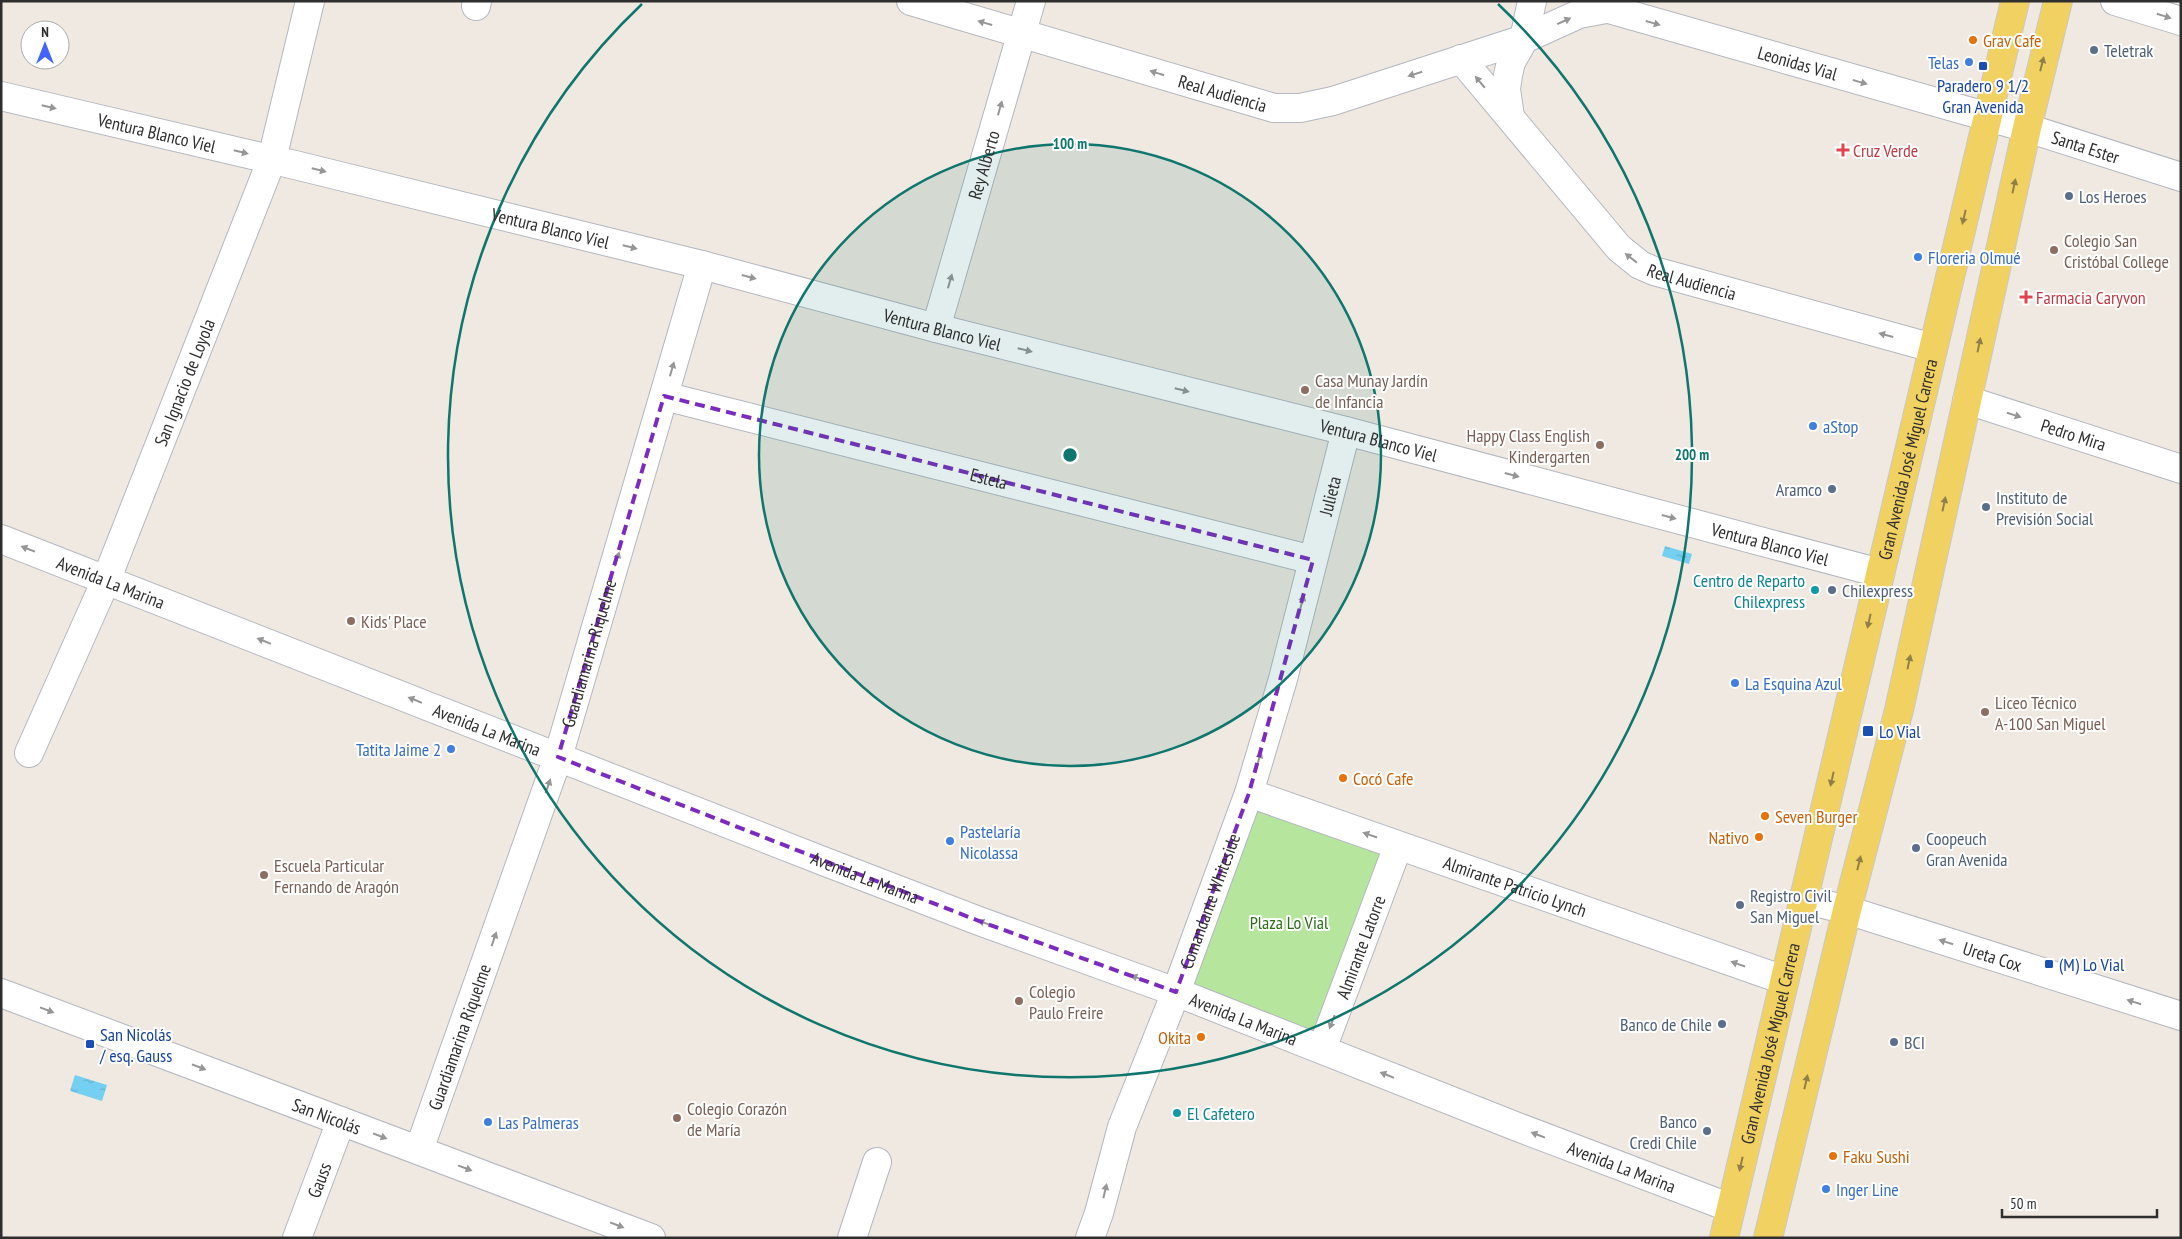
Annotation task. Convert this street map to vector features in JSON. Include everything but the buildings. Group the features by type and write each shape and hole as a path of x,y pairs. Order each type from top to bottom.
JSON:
{"main road":[{"name":"Gran Avenida José Miguel Carrera","path":"1724,1238 2014,1"},
{"path":"1768,1238 1847,910 1899,710 2027,128 2058,1"}],"street":[{"name":"San Ignacio de Loyola","path":"30,754 107,578 272,159 310,1"},
{"name":"Real Audiencia","path":"911,1 1274,108 1300,108 1333,101 1461,59 1619,248 1640,265 1654,271 1933,348"},
{"name":"Rey Alberto","path":"936,328 1031,1"},
{"path":"1510,117 1506,89 1508,75 1511,62 1524,39 1532,1"},
{"path":"2114,1 2181,21"},
{"name":"Leonidas Vial","path":"1461,59 1524,39 1595,5 1988,118"},
{"name":"Ventura Blanco Viel","path":"1,96 272,159 702,264 936,328 1346,431 1880,574"},
{"name":"Santa Ester","path":"1988,118 2027,128 2181,177"},
{"name":"Guardiamarina Riquelme","path":"420,1150 558,757 702,264"},
{"name":"Estela","path":"664,396 1313,560"},
{"name":"Pedro Mira","path":"1967,400 2181,469"},
{"name":"Julieta","path":"1313,560 1346,431"},
{"name":"Avenida La Marina","path":"1,538 979,921 1176,992 1515,1126 1731,1208"},
{"name":"Comandante Whiteside","path":"1090,1238 1099,1213 1122,1127 1176,992 1249,793 1283,679 1313,560"},
{"name":"Almirante Patricio Lynch","path":"1249,793 1784,980"},
{"name":"Almirante Latorre","path":"1322,1049 1398,846"},
{"name":"Ureta Cox","path":"1803,899 1847,910 2181,1016"},
{"name":"San Nicolás","path":"1,993 651,1238"},
{"name":"Gauss","path":"297,1238 342,1121"},
{"path":"852,1238 876,1162"}],"highlighted area":[{"path":"664,396 1313,560 1249,793 1176,992 979,921 558,757"}],"green space":[{"name":"Plaza Lo Vial","path":"1258,810 1385,856 1320,1033 1193,988"}],"water":[{"path":"1665,546 1692,554 1689,564 1662,556"},
{"path":"75,1075 107,1085 102,1101 70,1091"}],"place":[{"name":"Grav Cafe","path":"1973,40"},
{"name":"Teletrak","path":"2094,50"},
{"name":"Telas","path":"1969,62"},
{"name":"Paradero 9 1/2 Gran Avenida","path":"1983,66"},
{"name":"Cruz Verde","path":"1843,150"},
{"name":"Los Heroes","path":"2069,196"},
{"name":"Colegio San Cristóbal College","path":"2054,250"},
{"name":"Floreria Olmué","path":"1918,257"},
{"name":"Farmacia Caryvon","path":"2026,297"},
{"name":"Casa Munay Jardín de Infancia","path":"1305,390"},
{"name":"aStop","path":"1813,426"},
{"name":"Happy Class English Kindergarten","path":"1600,445"},
{"name":"Aramco","path":"1832,489"},
{"name":"Instituto de Previsión Social","path":"1986,507"},
{"name":"Centro de Reparto Chilexpress","path":"1815,590"},
{"name":"Chilexpress","path":"1832,590"},
{"name":"Kids' Place","path":"351,621"},
{"name":"La Esquina Azul","path":"1735,683"},
{"name":"Liceo Técnico A-100 San Miguel","path":"1985,712"},
{"name":"Lo Vial","path":"1868,731"},
{"name":"Tatita Jaime 2","path":"451,749"},
{"name":"Cocó Cafe","path":"1343,778"},
{"name":"Seven Burger","path":"1765,816"},
{"name":"Nativo","path":"1759,837"},
{"name":"Pastelaría Nicolassa","path":"950,841"},
{"name":"Coopeuch Gran Avenida","path":"1916,848"},
{"name":"Escuela Particular Fernando de Aragón","path":"264,875"},
{"name":"Registro Civil San Miguel","path":"1740,905"},
{"name":"(M) Lo Vial","path":"2049,964"},
{"name":"Colegio Paulo Freire","path":"1019,1001"},
{"name":"Banco de Chile","path":"1722,1024"},
{"name":"Okita","path":"1201,1037"},
{"name":"BCI","path":"1894,1042"},
{"name":"San Nicolás / esq. Gauss","path":"90,1044"},
{"name":"El Cafetero","path":"1177,1113"},
{"name":"Colegio Corazón de María","path":"677,1118"},
{"name":"Las Palmeras","path":"488,1122"},
{"name":"Banco Credi Chile","path":"1707,1131"},
{"name":"Faku Sushi","path":"1833,1156"},
{"name":"Inger Line","path":"1826,1189"}]}
